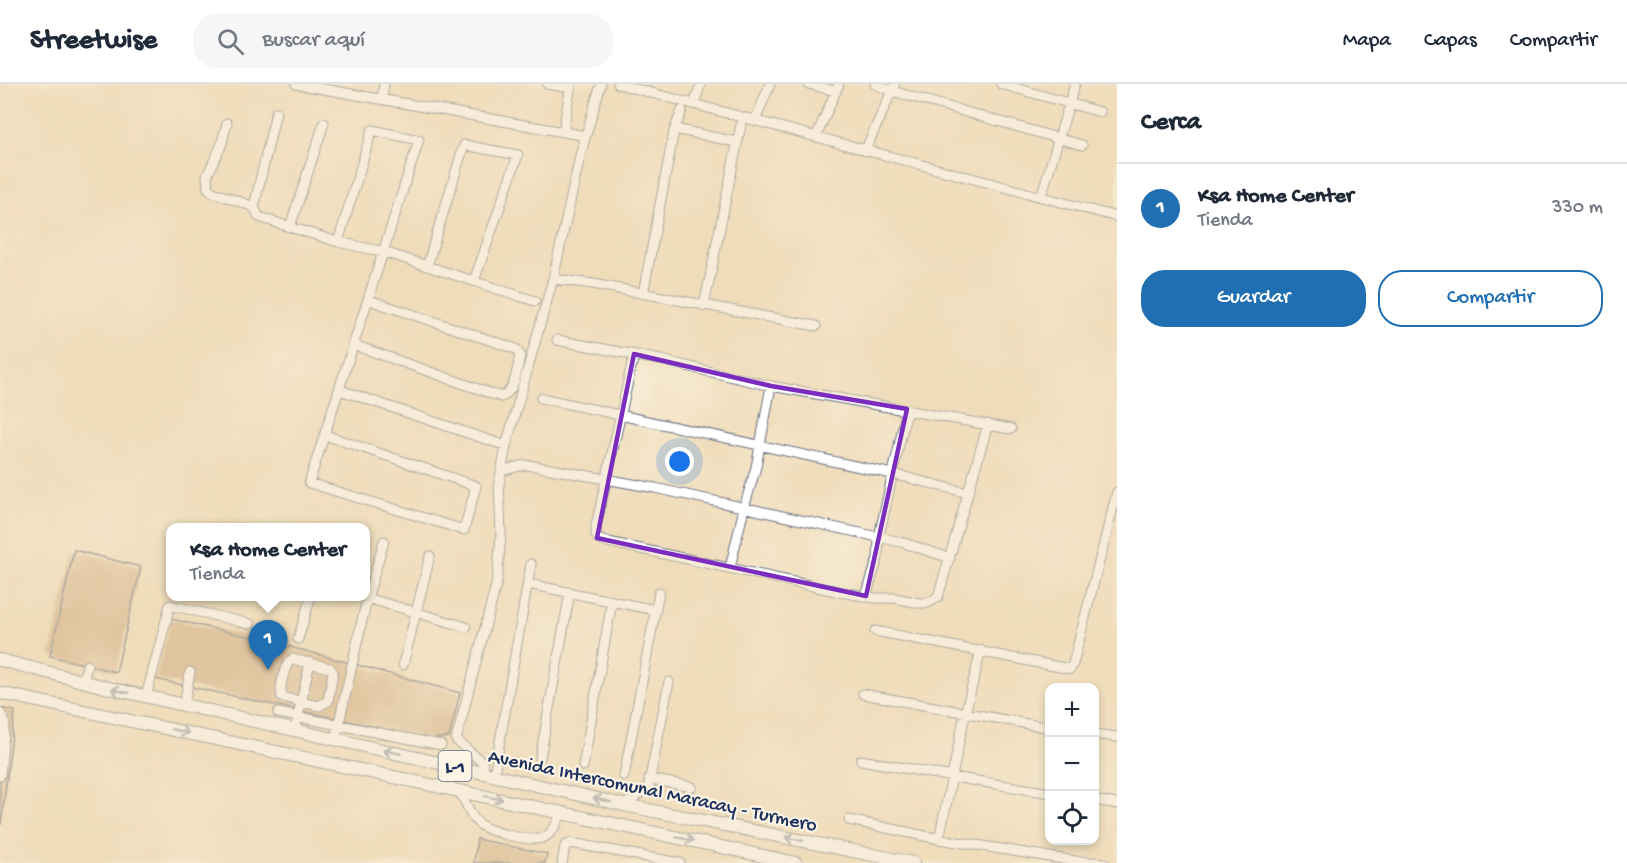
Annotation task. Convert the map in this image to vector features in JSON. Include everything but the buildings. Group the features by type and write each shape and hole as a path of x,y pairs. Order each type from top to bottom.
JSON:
{"main road":[{"name":"Avenida Intercomunal Maracay - Turmero","path":"0,660 146,697 624,805 913,863"},
{"name":"Avenida Intercomunal Maracay - Turmero","path":"0,693 796,863"}],"street":[{"path":"296,84 586,136"},
{"path":"382,99 384,84"},
{"path":"547,84 571,86 563,132"},
{"path":"456,740 497,581 501,535 499,484 506,446 553,279 586,136 601,84"},
{"path":"618,84 643,87 755,121 1117,217"},
{"path":"694,104 702,84"},
{"path":"755,121 770,84"},
{"path":"808,84 837,88 816,137"},
{"path":"875,84 893,87 1082,145"},
{"path":"1002,84 1100,112"},
{"path":"1041,197 1075,84"},
{"path":"866,150 893,87"},
{"path":"643,294 675,129 681,110"},
{"path":"254,207 276,112"},
{"path":"227,123 221,146 207,177 208,188 213,192 254,207 260,217 338,242 384,252 535,301"},
{"path":"290,227 324,123"},
{"path":"704,306 741,125"},
{"path":"325,435 476,486 464,530 309,483 419,140 372,129 338,242"},
{"path":"675,129 736,142"},
{"path":"427,266 464,145 518,155 474,281"},
{"path":"553,279 594,284 816,326"},
{"path":"354,345 501,397 509,393 513,385 520,355 516,349 369,300"},
{"path":"557,340 634,354 771,386 1011,429"},
{"path":"634,354 595,532 599,540 866,597 895,598 919,603 938,597 988,424"},
{"path":"730,568 744,508 753,482 771,386"},
{"path":"340,390 506,446"},
{"path":"541,398 892,474 968,493"},
{"path":"866,597 878,558 879,537 907,409"},
{"path":"501,471 524,465 655,488 901,542 950,558"},
{"path":"875,631 1071,668 1117,492"},
{"path":"370,581 384,541"},
{"path":"403,665 430,556"},
{"path":"489,774 531,564"},
{"path":"528,584 656,610"},
{"path":"540,758 570,592"},
{"path":"624,776 659,592"},
{"path":"370,600 466,627"},
{"path":"298,639 310,601"},
{"path":"335,740 363,601"},
{"path":"583,766 612,601"},
{"path":"146,697 170,605 250,624"},
{"path":"939,839 981,650"},
{"path":"292,659 310,663 330,668 333,672 328,701 319,706 282,697 281,691 288,662 292,659"},
{"path":"295,730 310,663"},
{"path":"83,682 87,665"},
{"path":"184,705 190,672"},
{"path":"624,805 648,788 669,682"},
{"path":"863,694 1045,727"},
{"path":"0,713 5,722 0,776"},
{"path":"278,713 441,745"},
{"path":"1099,735 1117,737"},
{"path":"423,759 430,751 456,740"},
{"path":"456,740 482,762 489,774"},
{"path":"861,760 1045,792"},
{"path":"649,779 692,787"},
{"path":"458,790 477,823 490,831 532,839 543,838 550,834 561,812"},
{"path":"1099,801 1117,804"},
{"path":"849,820 939,839 1075,861 1104,863"},
{"path":"562,863 565,846 571,843 680,863"},
{"path":"621,863 623,852"}],"highlighted area":[{"path":"634,354 771,386 907,409 866,596 597,538"}],"place":[{"name":"Ksa Home Center","path":"268,670"}]}
